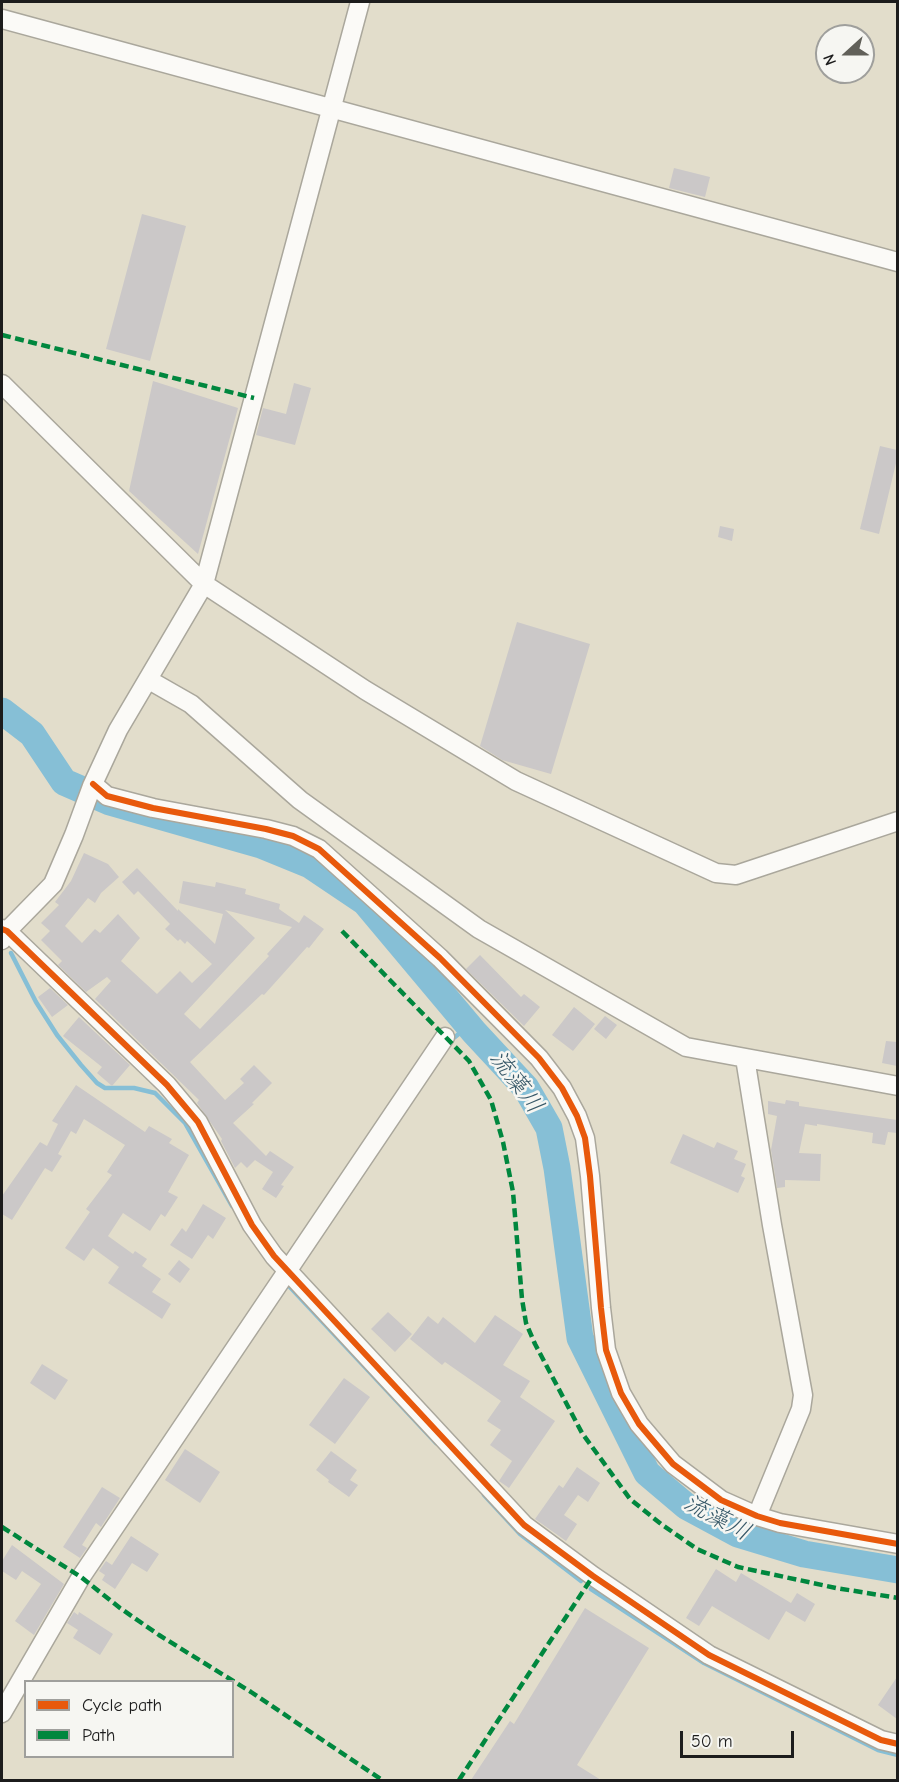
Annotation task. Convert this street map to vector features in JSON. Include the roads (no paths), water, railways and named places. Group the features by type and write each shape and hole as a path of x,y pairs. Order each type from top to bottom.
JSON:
{"street":[{"path":"360,2 204,584 118,730 52,884 3,934 167,1086 198,1122 252,1225 283,1278 524,1525 593,1576 709,1655 881,1740 897,1744"},
{"path":"2,20 897,262"},
{"path":"2,384 204,584 366,690 516,781 716,873 736,875 897,821"},
{"path":"149,680 191,704 300,800 478,929 693,1049 897,1086"},
{"path":"93,785 107,796 153,808 293,836 319,849 440,957 539,1058 562,1088 577,1116 585,1138 606,1350 621,1393 639,1424 673,1464 721,1500 757,1516 780,1523 897,1544"},
{"path":"2,1713 81,1577 445,1037"},
{"path":"744,1058 803,1395 801,1409 757,1516"}],"waterway":[{"name":"流藻川","path":"2,711 32,734 64,782 110,802 261,845 310,865 365,902 474,1032 526,1088 549,1128 557,1168 580,1338 647,1473 686,1506 738,1534 804,1554 898,1570"},
{"path":"11,953 36,1002 57,1035 81,1065 97,1083 105,1088 134,1088 155,1093 185,1123 232,1206"},
{"path":"455,1037 461,1032 474,1032"},
{"path":"288,1285 436,1443"},
{"path":"484,1495 520,1534 581,1581"},
{"path":"591,1589 704,1663 878,1750 898,1755"}]}
